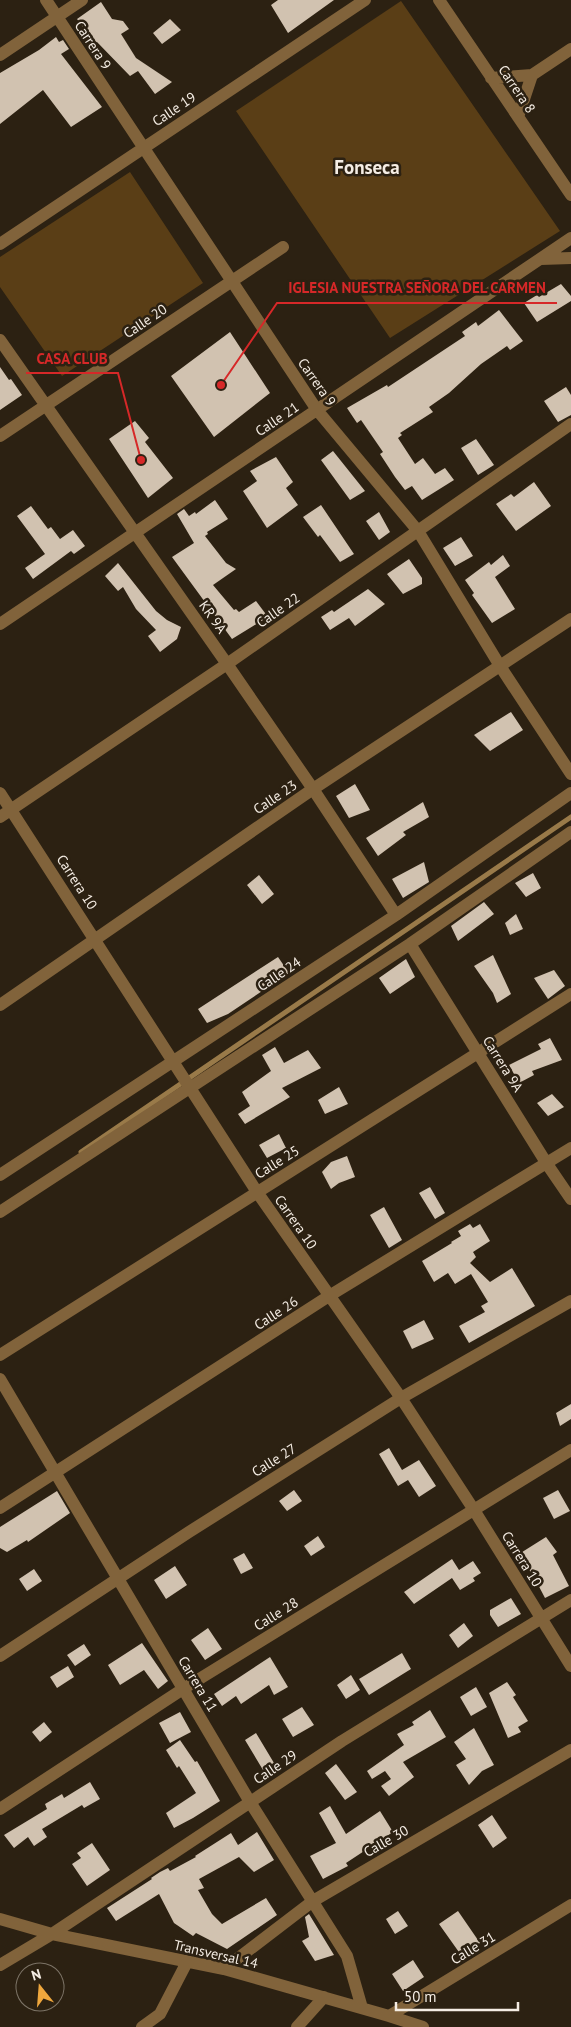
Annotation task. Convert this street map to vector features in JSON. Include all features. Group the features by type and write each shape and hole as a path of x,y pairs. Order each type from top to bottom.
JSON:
{"street":[{"name":"Carrera 9","path":"46,0 317,410 418,531 500,666 571,774"},
{"path":"0,55 82,0"},
{"name":"Calle 19","path":"0,244 365,0"},
{"name":"Carrera 8","path":"439,0 571,196"},
{"path":"491,78 532,75 571,49"},
{"path":"518,117 532,75"},
{"name":"Calle 21","path":"0,624 571,238"},
{"name":"Calle 20","path":"0,436 283,247"},
{"path":"541,259 571,258"},
{"name":"KR 9A","path":"0,340 227,664 313,789 396,915"},
{"name":"Calle 22","path":"0,817 227,664 571,424"},
{"name":"Calle 23","path":"0,1005 313,789 571,619"},
{"name":"Calle 24","path":"0,1175 175,1064 396,915 571,792"},
{"name":"Carrera 10","path":"0,793 96,939 257,1192 401,1398 474,1510 571,1666"},
{"path":"0,1212 188,1086 410,944 571,832"},
{"name":"Carrera 9A","path":"410,944 571,1200"},
{"name":"Calle 25","path":"0,1355 571,994"},
{"name":"Calle 26","path":"0,1508 329,1296 571,1148"},
{"name":"Calle 27","path":"0,1656 118,1578 401,1398 571,1301"},
{"name":"Carrera 11","path":"0,1379 250,1802 347,1956 362,2008"},
{"name":"Calle 28","path":"0,1809 183,1689 571,1450"},
{"name":"Calle 29","path":"0,1965 52,1934 342,1741 571,1600"},
{"name":"Calle 30","path":"224,1969 313,1901 571,1750"},
{"name":"Calle 31","path":"389,2016 571,1905"},
{"name":"Transversal 14","path":"0,1919 52,1934 224,1969 423,2027"},
{"path":"142,2027 160,2014 187,1962"},
{"path":"297,2027 324,1997"}],"shaded area":[{"path":"401,1 560,231 390,338 236,111"},
{"path":"130,172 203,283 62,376 0,287 0,257"}],"building":[{"path":"278,0 334,0 288,33 271,5"},
{"path":"101,2 112,19 123,21 129,29 121,34 136,58 172,82 155,94 138,71 130,76 97,42 95,43 77,19"},
{"path":"170,19 181,30 162,44 153,33"},
{"path":"56,37 59,42 63,40 69,49 61,54 102,107 71,127 43,90 0,124 0,73 39,50"},
{"path":"561,284 571,296 571,301 537,322 524,303 537,295 539,297"},
{"path":"499,310 523,341 510,350 507,346 481,364 449,393 429,407 433,412 400,433 402,435 398,438 415,464 423,458 435,474 445,468 454,480 422,500 412,486 405,490 380,454 383,452 361,420 357,423 347,408 387,385 388,387 465,336 462,332 476,322 478,326"},
{"path":"230,332 270,393 214,437 171,376"},
{"path":"0,367 22,395 0,410"},
{"path":"566,387 571,395 571,415 558,422 544,401"},
{"path":"135,421 149,438 145,442 173,478 148,498 109,439"},
{"path":"476,439 494,465 478,475 461,448"},
{"path":"333,451 365,491 350,500 321,460"},
{"path":"276,457 293,482 286,488 298,505 267,528 243,491 257,481 250,471"},
{"path":"534,482 551,506 516,531 496,504 511,494 514,497"},
{"path":"215,500 228,519 207,532 208,534 205,536 226,563 236,569 213,585 234,610 236,609 239,612 256,601 268,617 232,639 172,557 194,543 177,514 184,509 189,516 195,512 196,514"},
{"path":"321,505 354,554 340,562 320,535 318,537 303,517"},
{"path":"31,506 48,529 51,527 60,539 73,530 85,546 74,554 71,551 33,579 25,568 45,554 17,516"},
{"path":"379,512 390,532 379,540 366,521"},
{"path":"461,537 473,556 455,566 443,548"},
{"path":"503,555 510,566 495,577 515,609 492,623 472,595 474,593 465,580 489,562 491,565"},
{"path":"409,559 422,578 422,584 403,594 387,574"},
{"path":"118,563 156,611 167,620 181,627 177,639 160,652 148,636 156,630 136,609 123,587 118,591 105,576"},
{"path":"368,589 385,604 355,626 349,618 330,630 321,617 332,610 334,612"},
{"path":"511,712 523,730 490,751 474,735"},
{"path":"355,784 370,810 349,818 336,796"},
{"path":"423,802 429,817 403,832 406,835 378,856 366,838"},
{"path":"424,862 429,882 403,898 392,879"},
{"path":"533,873 541,888 526,897 515,883"},
{"path":"259,875 274,894 262,904 247,885"},
{"path":"484,902 494,914 458,941 451,926"},
{"path":"516,914 523,929 510,935 505,923"},
{"path":"493,955 511,994 497,1003 493,993 474,966"},
{"path":"278,957 289,973 228,1014 207,1023 198,1009"},
{"path":"406,959 415,977 390,994 379,978"},
{"path":"554,970 565,986 548,999 534,978"},
{"path":"550,1038 562,1060 532,1071 534,1075 519,1083 509,1065 541,1049 538,1044"},
{"path":"275,1047 284,1063 308,1050 321,1068 282,1088 290,1097 245,1124 238,1114 250,1106 242,1092 271,1071 262,1055"},
{"path":"339,1087 348,1104 325,1114 318,1100"},
{"path":"552,1094 564,1107 548,1116 537,1103"},
{"path":"279,1134 286,1148 267,1158 259,1145"},
{"path":"347,1156 355,1177 339,1183 331,1189 322,1172 331,1162"},
{"path":"430,1187 445,1213 435,1219 419,1193"},
{"path":"384,1207 402,1240 389,1248 370,1215"},
{"path":"470,1224 473,1228 480,1224 490,1241 473,1252 476,1257 470,1263 490,1282 512,1268 535,1306 469,1343 459,1326 485,1312 481,1306 488,1302 471,1274 455,1284 448,1273 434,1282 422,1261 452,1243 461,1236 458,1231"},
{"path":"424,1320 434,1339 412,1349 403,1331"},
{"path":"571,1404 571,1419 560,1426 556,1413"},
{"path":"389,1448 402,1470 419,1460 436,1486 419,1497 408,1480 398,1486 379,1454"},
{"path":"294,1490 302,1501 287,1511 279,1501"},
{"path":"558,1490 570,1511 554,1519 543,1498"},
{"path":"57,1491 70,1513 28,1542 27,1540 7,1552 0,1548 0,1527"},
{"path":"318,1536 325,1547 311,1556 304,1546"},
{"path":"546,1537 557,1552 553,1555 569,1586 545,1598 519,1554"},
{"path":"244,1553 253,1568 241,1574 233,1559"},
{"path":"452,1559 459,1570 473,1561 481,1573 473,1578 475,1581 460,1590 452,1578 414,1604 404,1592"},
{"path":"175,1566 187,1585 166,1599 154,1580"},
{"path":"34,1569 42,1581 27,1591 19,1579"},
{"path":"511,1598 521,1614 498,1627 490,1615 490,1610"},
{"path":"464,1623 473,1636 458,1648 449,1635"},
{"path":"208,1628 222,1649 205,1660 191,1640"},
{"path":"142,1643 168,1681 158,1689 144,1670 120,1685 108,1665"},
{"path":"84,1644 91,1655 75,1666 67,1655"},
{"path":"402,1653 411,1669 369,1695 359,1679"},
{"path":"270,1657 288,1687 274,1695 269,1685 241,1704 236,1696 222,1706 214,1694"},
{"path":"68,1666 74,1677 57,1688 50,1677"},
{"path":"351,1675 360,1690 346,1699 337,1685"},
{"path":"507,1682 516,1695 513,1697 528,1721 518,1727 521,1732 508,1738 489,1693"},
{"path":"476,1687 487,1707 471,1716 460,1697"},
{"path":"302,1707 314,1725 293,1737 282,1719"},
{"path":"430,1710 446,1737 403,1762 414,1777 389,1796 381,1786 391,1779 385,1771 372,1779 367,1771 404,1745 397,1734 414,1725 412,1722"},
{"path":"180,1712 191,1732 170,1743 159,1723"},
{"path":"44,1722 52,1732 40,1742 32,1732"},
{"path":"474,1728 494,1765 482,1771 469,1785 456,1765 466,1759 454,1742"},
{"path":"256,1733 274,1763 263,1770 245,1740"},
{"path":"180,1740 195,1762 197,1761 220,1801 174,1828 166,1813 196,1793 179,1766 177,1768 166,1750"},
{"path":"336,1764 357,1792 345,1800 325,1773"},
{"path":"90,1782 100,1799 84,1808 82,1805 42,1829 47,1837 34,1846 28,1837 14,1848 4,1835 47,1809 45,1804 62,1794 64,1798"},
{"path":"330,1806 346,1834 380,1811 393,1832 346,1863 348,1866 323,1879 310,1856 336,1843 319,1813"},
{"path":"492,1815 507,1838 493,1848 478,1825"},
{"path":"257,1832 274,1860 254,1872 239,1857 199,1879 204,1888 198,1890 212,1914 222,1924 266,1898 277,1915 227,1949 196,1933 193,1936 174,1923 159,1894 116,1921 107,1908 160,1872 168,1868 170,1871 196,1857 231,1833 238,1845"},
{"path":"92,1843 110,1870 87,1886 72,1864 81,1858 77,1853"},
{"path":"398,1911 408,1926 395,1934 386,1919"},
{"path":"458,1911 480,1943 461,1955 439,1924"},
{"path":"309,1914 334,1955 315,1961 302,1941 309,1937 305,1917"},
{"path":"413,1960 424,1977 403,1991 392,1974"}],"waterway":[{"path":"81,1152 571,817"}],"place":[{"name":"IGLESIA NUESTRA SEÑORA DEL CARMEN","path":"221,385"},
{"name":"CASA CLUB","path":"141,460"}],"district":[{"name":"Fonseca","path":"367,167"}]}
